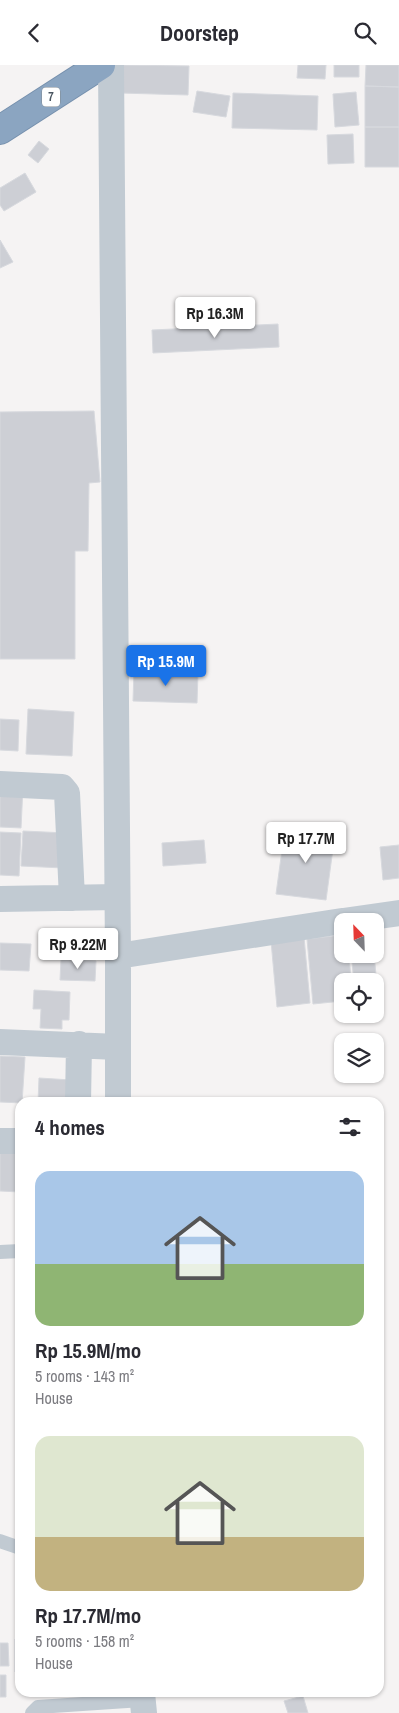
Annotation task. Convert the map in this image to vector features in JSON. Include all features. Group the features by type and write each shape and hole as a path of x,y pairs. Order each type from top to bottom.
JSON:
{"highway":[{"name":"7","path":"0,130 101,65"}],"street":[{"path":"111,65 118,1097"},
{"path":"0,784 62,787 65,789 67,793 72,898"},
{"path":"0,899 117,897"},
{"path":"384,915 399,913"},
{"path":"118,956 334,922"},
{"path":"0,1042 118,1047"},
{"path":"78,1097 79,1044"},
{"path":"0,1141 15,1141"}],"lane":[{"path":"0,1252 15,1251"},
{"path":"0,1541 15,1546"},
{"path":"32,1713 38,1707 142,1702"}],"building":[{"path":"122,65 189,66 188,95 121,93"},
{"path":"298,65 326,65 325,79 297,78"},
{"path":"334,65 359,65 359,77 334,77"},
{"path":"366,65 399,65 399,87 365,86"},
{"path":"365,86 399,87 399,127 365,127"},
{"path":"197,91 230,96 226,117 193,112"},
{"path":"356,92 359,125 335,127 333,94"},
{"path":"233,93 318,96 317,130 232,128"},
{"path":"365,127 399,127 399,167 365,167"},
{"path":"353,134 354,163 328,164 327,135"},
{"path":"39,141 49,149 38,163 28,155"},
{"path":"25,173 36,192 4,211 0,205 0,188"},
{"path":"0,240 13,262 0,268"},
{"path":"278,324 279,347 153,353 152,330"},
{"path":"94,411 100,482 89,483 88,551 75,551 75,659 0,659 0,412"},
{"path":"134,671 198,673 197,703 133,701"},
{"path":"28,709 74,712 72,756 26,754"},
{"path":"0,719 19,720 18,751 0,750"},
{"path":"0,786 23,787 21,828 0,827"},
{"path":"285,828 335,834 326,900 276,894"},
{"path":"23,831 66,833 64,868 21,866"},
{"path":"0,832 21,833 19,876 0,875"},
{"path":"204,840 206,863 163,866 162,843"},
{"path":"399,845 399,878 383,880 380,847"},
{"path":"334,936 334,963 350,963 350,973 334,973 334,1002 313,1004 307,939"},
{"path":"304,937 310,1003 277,1007 271,941"},
{"path":"0,943 31,944 29,971 0,970"},
{"path":"61,959 96,961 95,981 60,980"},
{"path":"352,963 375,963 376,973 353,973"},
{"path":"34,990 70,992 69,1020 62,1020 62,1029 40,1028 41,1009 33,1009"},
{"path":"0,1056 25,1057 22,1097 15,1097 15,1103 0,1102"},
{"path":"39,1078 71,1080 70,1097 38,1097"},
{"path":"0,1149 15,1150 15,1192 0,1191"},
{"path":"0,1643 8,1643 9,1666 0,1666"},
{"path":"0,1675 6,1675 6,1697 0,1697"},
{"path":"303,1697 308,1713 288,1713 284,1701"}]}
